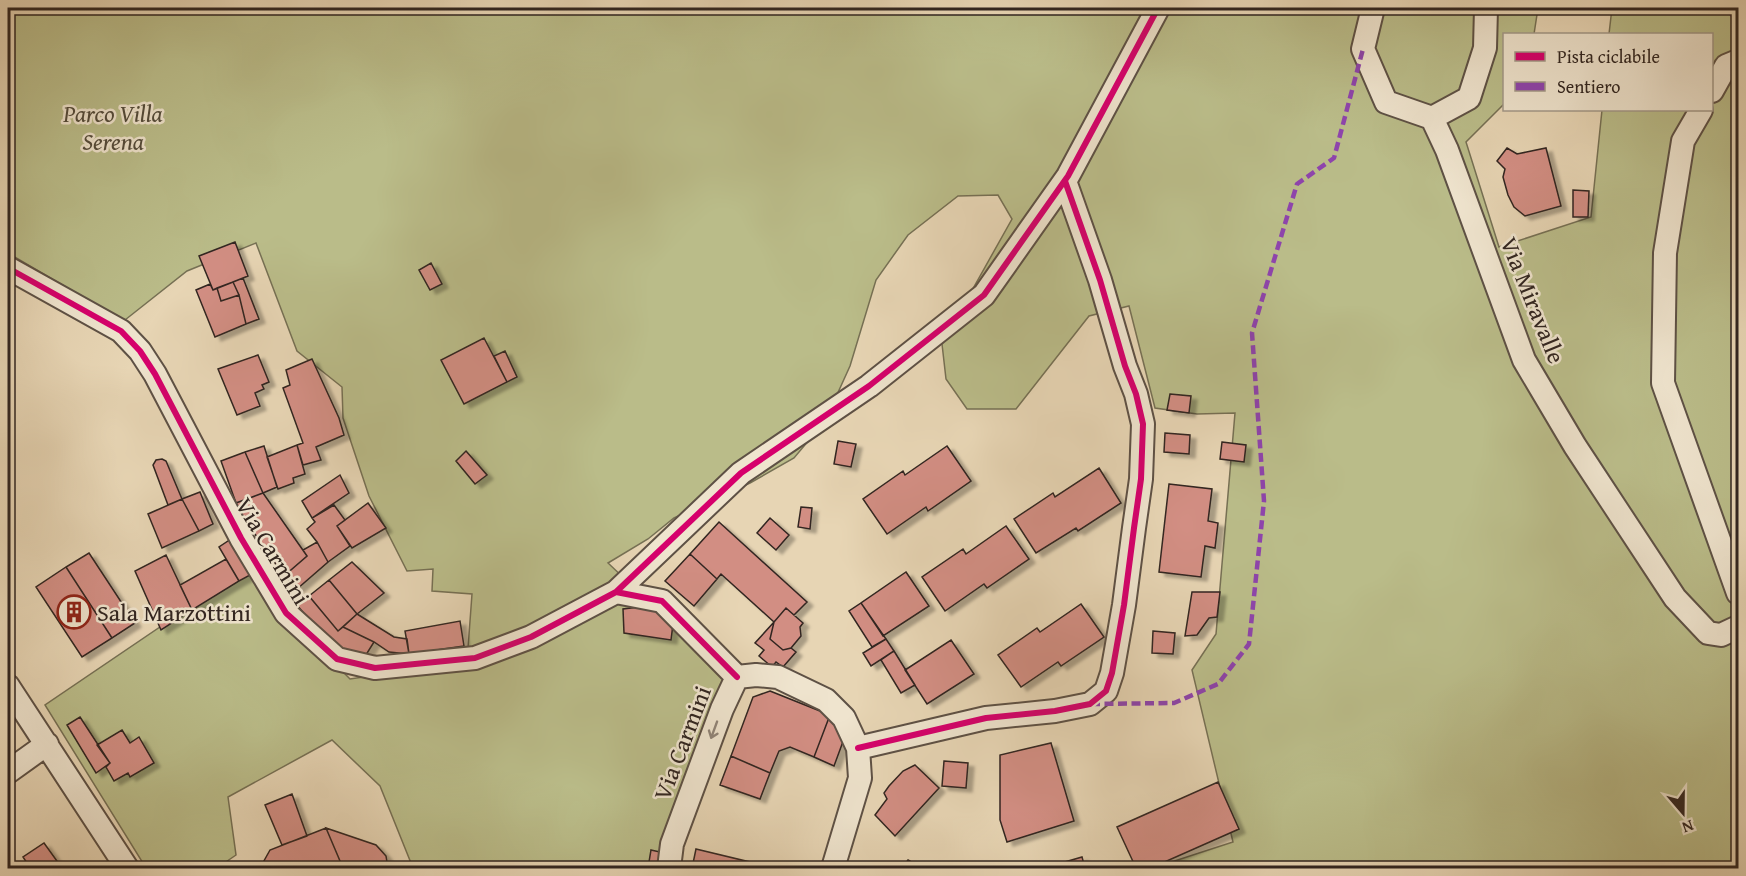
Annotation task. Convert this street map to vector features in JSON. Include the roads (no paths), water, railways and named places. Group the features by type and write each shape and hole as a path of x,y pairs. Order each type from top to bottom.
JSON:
{"street":[{"path":"616,592 741,473 869,386 984,295 1065,181 1158,8"},
{"path":"1373,8 1363,49 1386,102 1431,118 1469,98 1485,48 1485,8"},
{"path":"1713,90 1726,66 1738,61"},
{"path":"1700,111 1683,141 1665,253 1664,383 1738,593"},
{"name":"Via Miravalle","path":"1431,118 1447,150 1524,360 1575,446 1675,598 1708,633 1721,634 1738,627"},
{"path":"858,748 986,718 1054,711 1090,704 1106,691 1112,673 1124,605 1141,479 1143,424 1136,394 1125,366 1100,280 1065,181"},
{"name":"Via Carmini","path":"8,268 121,331 140,351 155,374 241,538 286,613 337,659 375,668 475,658 531,637 616,592 662,601 737,677 722,709 672,844 669,868"},
{"path":"737,677 756,675 778,677 826,700 844,718 858,748 860,778 833,868"},
{"path":"8,686 127,868"},
{"path":"8,772 47,744"}],"place":[{"name":"Sala Marzottini","path":"74,612"}],"park label":[{"name":"Parco Villa Serena","path":"113,127"}]}
